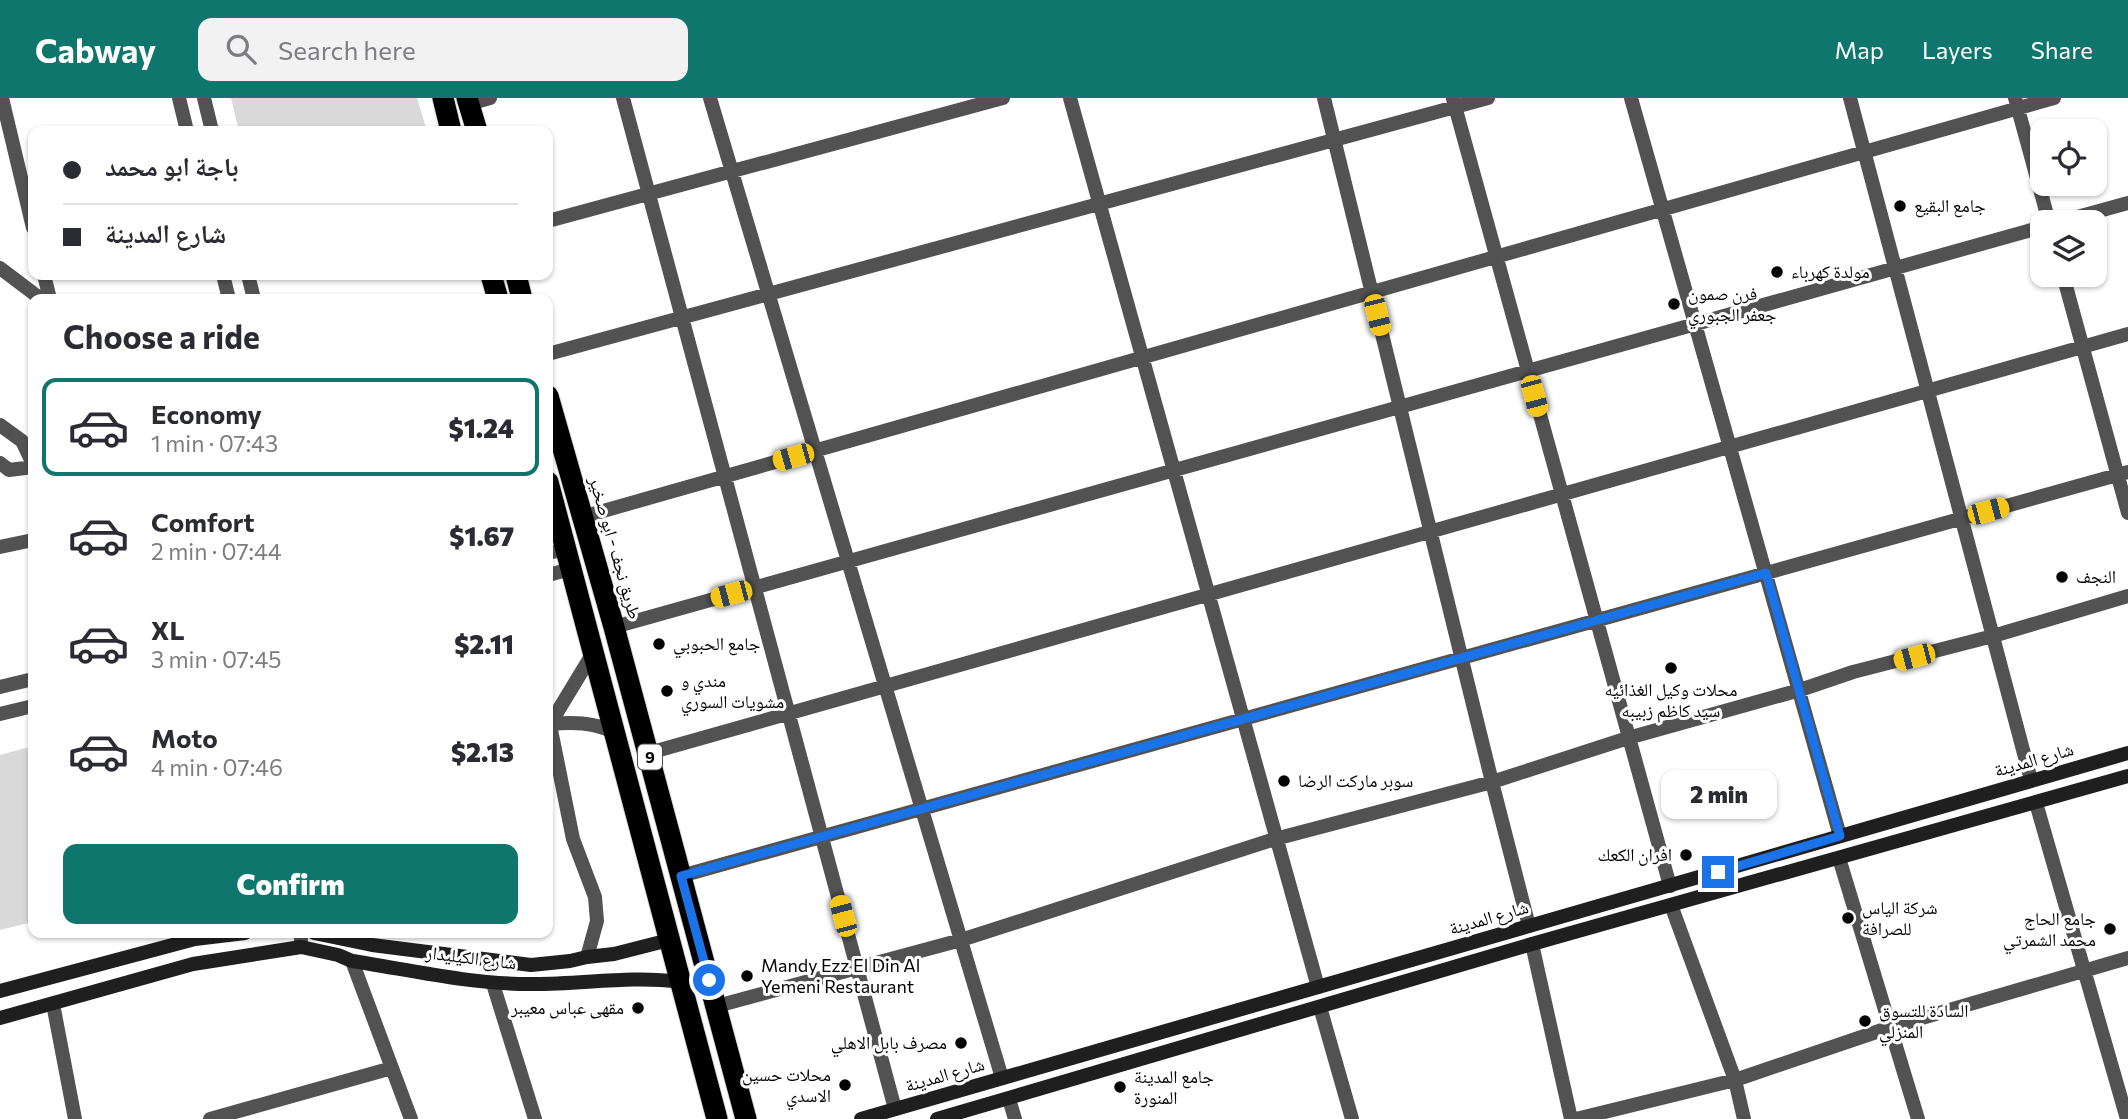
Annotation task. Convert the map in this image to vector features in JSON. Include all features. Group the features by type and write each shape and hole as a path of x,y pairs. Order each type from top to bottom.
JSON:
{"highway":[{"path":"443,98 451,126"},
{"path":"468,101 476,126"},
{"name":"طريق نجف - ابو صخير","path":"553,414 649,753 746,1119"},
{"name":"9","path":"553,509 562,557 593,653 717,1119"}],"main road":[{"name":"شارع المدينة","path":"861,1119 2128,753"},
{"path":"937,1119 1532,944 2128,776"},
{"path":"0,991 203,938"},
{"name":"شارع الكيليدار","path":"336,938 436,954 531,965 614,954 669,940"},
{"name":"شارع الكيليدار","path":"301,940 352,961 493,984 532,985 649,979 680,982"},
{"path":"0,1018 193,964 301,940"}],"street":[{"path":"2,98 28,207"},
{"path":"179,98 186,126"},
{"path":"204,98 211,126"},
{"path":"468,101 490,98"},
{"path":"623,98 895,1109"},
{"path":"710,98 1002,1078"},
{"path":"553,220 1003,98"},
{"path":"1070,98 1318,987"},
{"path":"1324,98 1529,926"},
{"path":"553,353 1335,140 1454,102 1488,98"},
{"path":"1631,98 1840,836"},
{"path":"1850,98 2031,780"},
{"path":"582,517 1864,152 2016,103 2054,98"},
{"path":"1454,102 1670,886"},
{"path":"2016,103 2046,210"},
{"path":"2103,210 2128,203"},
{"path":"614,627 2030,230"},
{"path":"0,268 34,294"},
{"path":"2066,287 2123,473 2128,513"},
{"path":"649,753 2128,334"},
{"path":"0,425 22,441 28,454"},
{"path":"0,463 9,470 28,466"},
{"path":"681,876 2123,473"},
{"path":"0,548 28,541"},
{"path":"717,1006 961,940 1275,839 1492,782 1628,738 2128,596"},
{"path":"553,714 593,653"},
{"path":"0,687 28,680"},
{"path":"0,714 28,707"},
{"path":"553,720 576,722 614,732"},
{"path":"553,740 573,839 595,897 597,921 587,957"},
{"path":"2036,803 2127,1119"},
{"path":"1839,858 1918,1119"},
{"path":"1671,905 1735,1080 1744,1119"},
{"path":"1532,944 1573,1119 1735,1080 1891,1027 2128,958"},
{"path":"352,961 411,1119"},
{"path":"493,984 535,1119"},
{"path":"52,1003 75,1119"},
{"path":"1320,1007 1352,1119"},
{"path":"210,1119 392,1068"},
{"path":"1009,1098 1015,1119"}],"shaded area":[{"path":"231,98 417,98 425,126 238,126"},
{"path":"28,747 28,923 0,930 0,755"}],"place":[{"name":"جامع البقيع","path":"1900,206"},
{"name":"مولدة كهرباء","path":"1777,272"},
{"name":"فرن صمون جعفر الجبوري","path":"1674,304"},
{"name":"النجف","path":"2062,577"},
{"name":"جامع الحبوبي","path":"659,644"},
{"name":"محلات وكيل الغذائيه سيد كاظم زبيبه","path":"1671,668"},
{"name":"مندي و مشويات السوري","path":"667,691"},
{"name":"سوبر ماركت الرضا","path":"1284,781"},
{"name":"افران الكعك","path":"1686,855"},
{"name":"شركة الياس للصرافة","path":"1848,918"},
{"name":"جامع الحاج محمد الشمرتي","path":"2110,929"},
{"name":"Mandy Ezz El Din Al Yemeni Restaurant","path":"747,976"},
{"name":"مقهى عباس معيبر","path":"638,1008"},
{"name":"السادة للتسوق المنزلي","path":"1865,1021"},
{"name":"مصرف بابل الاهلي","path":"961,1043"},
{"name":"محلات حسين الاسدي","path":"845,1085"},
{"name":"جامع المدينة المنورة","path":"1120,1087"}],"route":[{"path":"709,980 681,876 1766,573 1840,836 1718,872"}]}
